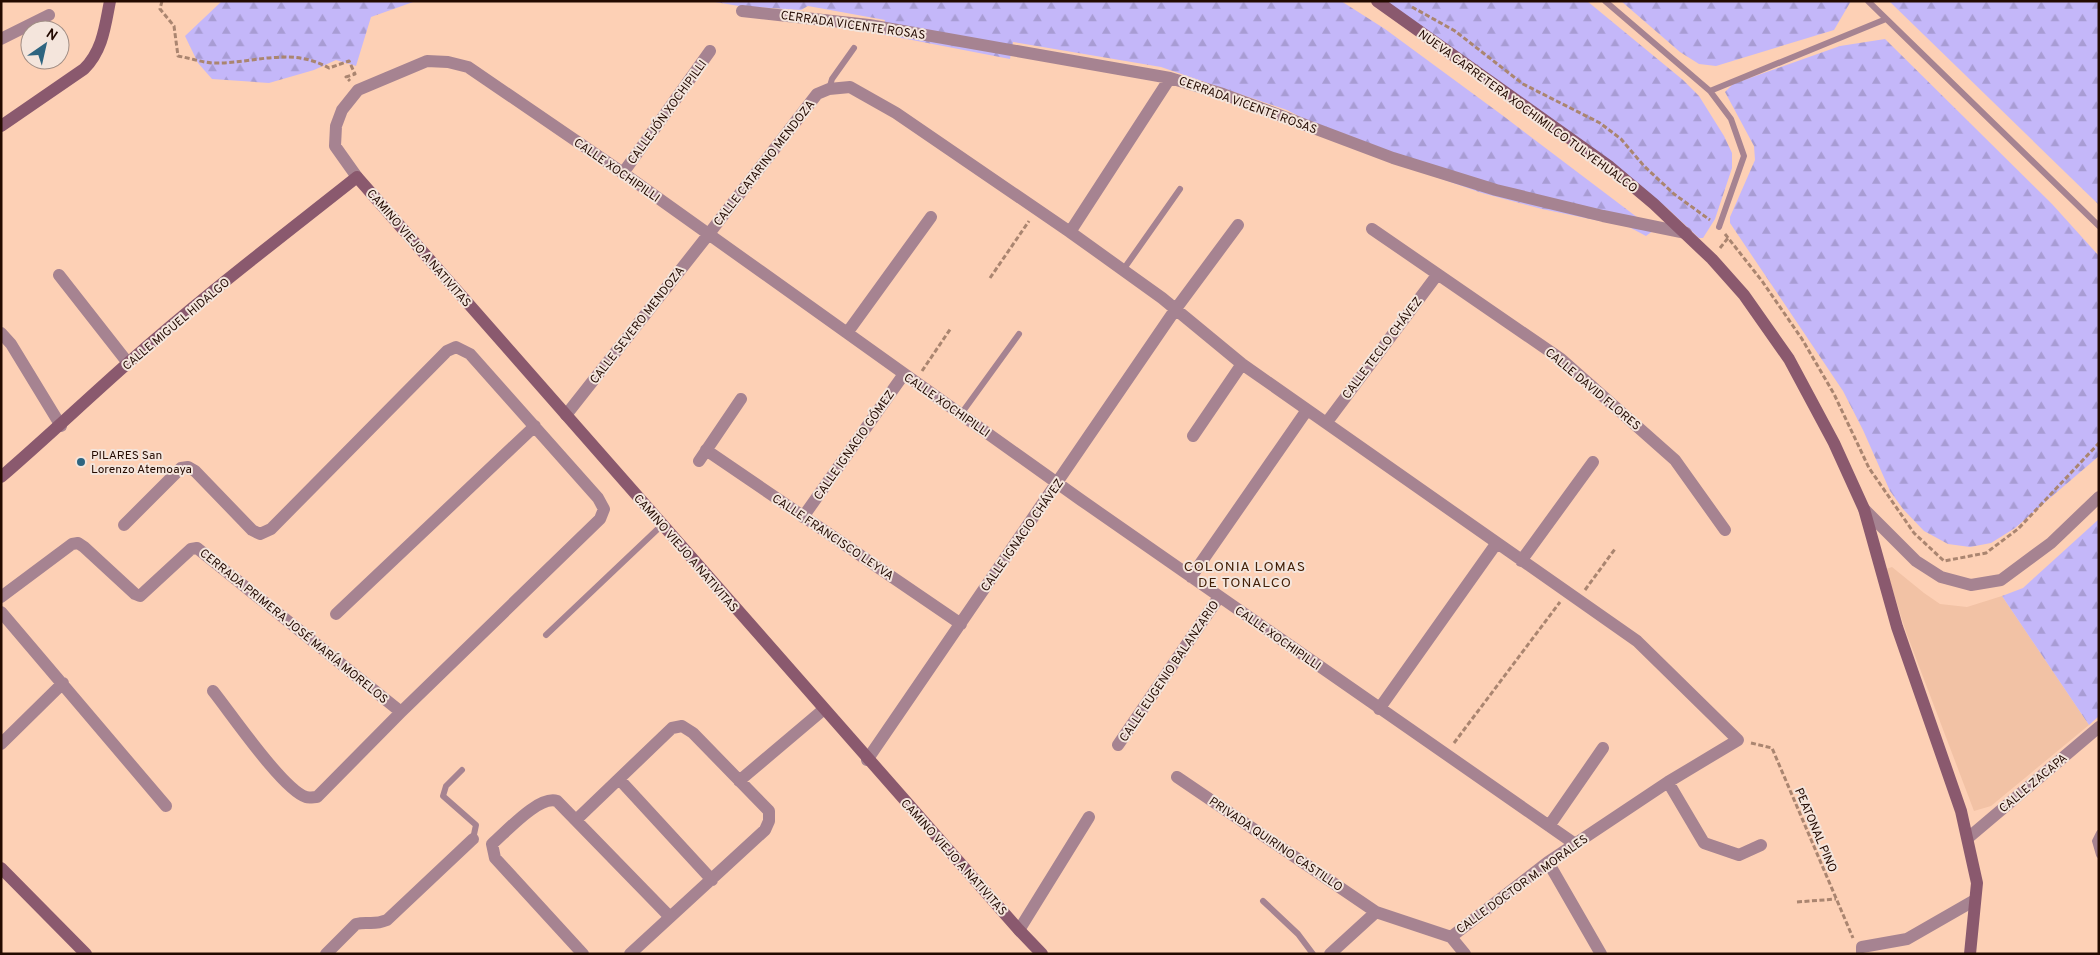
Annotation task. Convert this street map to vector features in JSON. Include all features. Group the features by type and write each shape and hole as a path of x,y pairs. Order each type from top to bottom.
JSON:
{"street":[{"path":"1,126 84,69 94,60 104,35 110,1"},
{"name":"NUEVA CARRETERA XOCHIMILCO TULYEHUALCO","path":"1377,1 1610,167 1654,204 1712,259 1744,296 1789,359 1834,443 1864,509 1897,627 1961,811 1977,883 1970,954"},
{"name":"CERRADA VICENTE ROSAS","path":"742,11 869,25 1170,78 1223,94 1393,158 1496,190 1603,216 1686,233"},
{"path":"1,40 49,15"},
{"name":"CALLEJÓN XOCHIPILLI","path":"623,173 710,51"},
{"name":"CALLE XOCHIPILLI","path":"336,146 336,126 342,110 358,90 427,61 448,62 468,67 623,173 708,236 1058,484 1575,844"},
{"path":"1070,232 1170,78"},
{"path":"829,88 850,87 896,113 1070,232 1175,310 1242,364 1327,422 1496,544 1637,641 1738,740"},
{"name":"CALLE CATARINO MENDOZA","path":"708,236 817,94 829,88"},
{"name":"CAMINO VIEJO A NATIVITAS","path":"336,146 356,177 823,710 1042,954"},
{"name":"CALLE MIGUEL HIDALGO","path":"1,477 61,426 128,363 356,177"},
{"path":"847,333 931,217"},
{"name":"CALLE IGNACIO CHÁVEZ","path":"868,760 1175,310 1238,226"},
{"name":"CALLE DAVID FLORES","path":"1372,229 1561,359 1675,460 1725,530"},
{"name":"CALLE SEVERO MENDOZA","path":"566,415 708,236"},
{"path":"59,275 128,363"},
{"name":"CALLE TECLO CHÁVEZ","path":"1327,422 1437,275"},
{"path":"1,333 11,344 61,426"},
{"path":"124,525 181,468 188,467 196,471 252,530 260,534 271,529 447,351 456,347 470,354 598,498 604,509 600,519 401,712 318,797 307,797 296,791 280,777 213,691"},
{"path":"1193,436 1242,364"},
{"name":"CALLE IGNACIO GÓMEZ","path":"803,517 904,374"},
{"name":"CALLE FRANCISCO LEYVA","path":"742,400 702,456 803,517 961,624"},
{"path":"1191,577 1307,410"},
{"path":"336,614 535,426"},
{"path":"1521,561 1593,462"},
{"path":"1864,509 1916,561 1941,577 1971,585 2000,580 2052,543 2099,497"},
{"name":"CERRADA PRIMERA JOSÉ MARÍA MORELOS","path":"1,597 72,544 78,543 84,547 135,594 140,596 191,549 197,548 401,712"},
{"path":"1379,709 1496,544"},
{"name":"CALLE EUGENIO BALANZARIO","path":"1118,745 1219,597"},
{"path":"1,612 166,806"},
{"path":"1,744 63,684"},
{"path":"739,781 823,710"},
{"path":"576,820 672,728 682,726 693,733 769,811 769,821 765,830 630,954"},
{"name":"CALLE ZACAPA","path":"1968,838 2099,727"},
{"name":"CALLE DOCTOR M. MORALES","path":"1376,912 1451,937 1548,862 1668,782 1738,740"},
{"path":"1549,826 1603,748"},
{"name":"PRIVADA QUIRINO CASTILLO","path":"1177,777 1376,912"},
{"path":"619,779 712,880"},
{"path":"1668,782 1704,843 1738,855 1761,845"},
{"path":"583,954 495,858 492,844 539,803 551,799 557,801 670,917"},
{"path":"1019,930 1089,817"},
{"path":"326,954 356,924 362,922 376,924 386,920 473,839"},
{"path":"1548,862 1601,954"},
{"path":"1,868 86,954"},
{"path":"1862,950 1907,939 1975,900"},
{"path":"1336,952 1376,912"},
{"path":"1451,937 1464,954"}],"lane":[{"path":"1604,1 1710,90 1731,119 1744,156 1719,227"},
{"path":"1868,1 2099,226"},
{"path":"1710,90 1886,19"},
{"path":"829,88 832,79 854,48"},
{"path":"1123,271 1180,189"},
{"path":"961,414 1019,334"},
{"path":"546,635 662,525"},
{"path":"462,770 446,786 443,796 476,825 473,839"},
{"path":"2099,833 2095,841 2099,855"},
{"path":"1263,901 1298,934 1313,954"}],"path":[{"path":"162,1 160,10 174,26 178,56 211,63 302,57 329,68 349,61 354,74 346,77 358,90"},
{"path":"990,278 1037,210"},
{"path":"915,382 951,328"},
{"path":"1578,600 1615,549"},
{"path":"1445,755 1568,592"},
{"name":"PEATONAL PINO","path":"1738,740 1772,748 1855,943 1862,950"},
{"path":"1797,902 1836,899"}],"shaded area":[{"path":"1892,567 1940,604 1967,607 2002,596 2089,725 1991,806 1974,811 1906,632 1886,569"}],"green space":[{"path":"222,1 416,1 371,17 356,66 336,60 314,70 269,83 212,79 198,63 185,36"},
{"path":"709,1 1341,1 1385,29 1654,230 1646,236 1629,227 1542,209 1482,193 1373,155 1287,110 1161,67 1013,42 1010,59 881,34 885,20 808,6 801,10 739,6"},
{"path":"1385,1 1587,1 1683,80 1699,96 1724,136 1732,153 1732,168 1715,219 1703,238 1699,238 1666,207"},
{"path":"1621,1 1851,1 1834,30 1716,66 1699,64 1680,52"},
{"path":"1889,1 2099,1 2099,205"},
{"path":"1885,39 2052,204 2099,256 2099,456 2015,528 1991,543 1970,547 1948,544 1924,531 1903,509 1890,491 1863,430 1843,391 1730,223 1730,217 1755,160 1754,146 1725,92 1733,84 1840,46"},
{"path":"2099,519 2099,716 2089,725 2002,596 2023,588"}],"place":[{"name":"PILARES San Lorenzo Atemoaya","path":"81,462"}],"district":[{"name":"COLONIA LOMAS DE TONALCO","path":"1245,574"}]}
